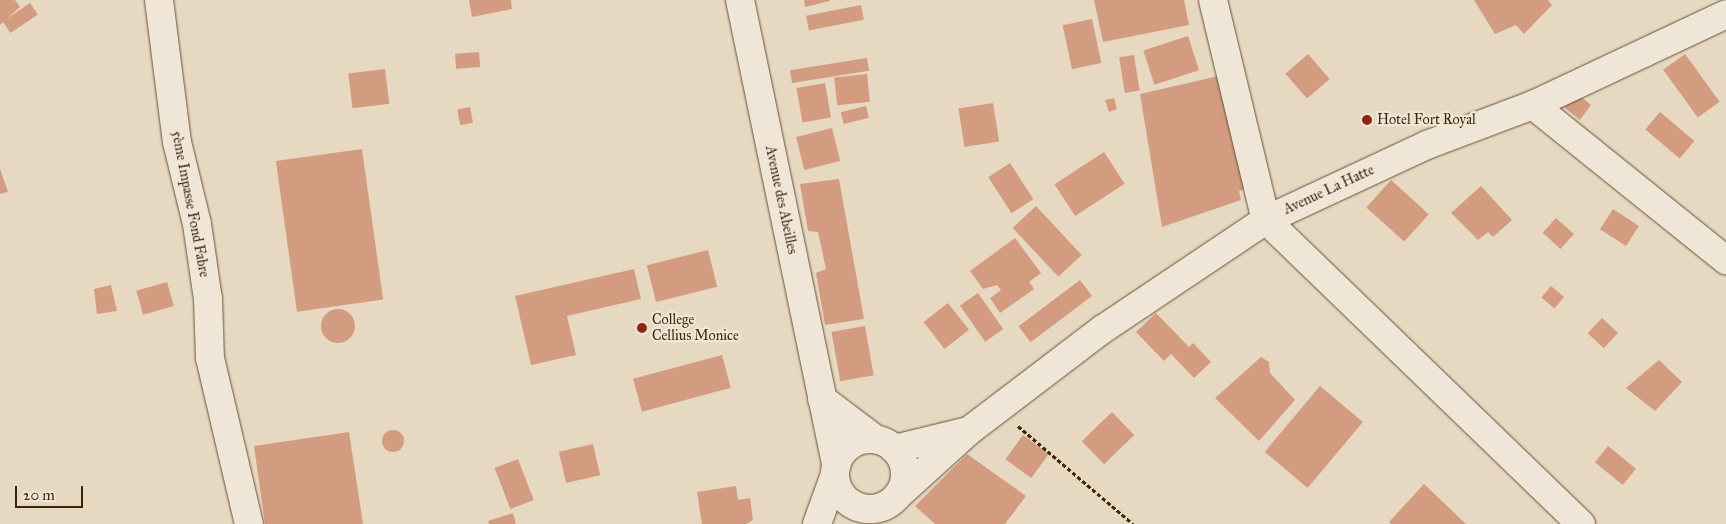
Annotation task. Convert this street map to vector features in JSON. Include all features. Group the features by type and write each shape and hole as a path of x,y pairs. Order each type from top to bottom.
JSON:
{"street":[{"name":"5ème Impasse Fond Fabre","path":"159,0 177,142 197,224 208,300 210,358 249,524"},
{"name":"Avenue des Abeilles","path":"740,0 835,471"},
{"path":"1213,0 1266,220 1581,524"},
{"name":"Avenue La Hatte","path":"861,524 894,499 969,431 1103,330 1266,220 1427,145 1533,105 1726,14"},
{"path":"1533,105 1726,260"},
{"path":"822,399 885,444 904,467 904,483 894,499 873,509 853,505 837,489 835,471"},
{"name":"Avenue La Hatte","path":"885,444 969,431"},
{"path":"817,524 835,471 848,446 885,444"}],"path":[{"path":"999,409 1134,524"}],"building":[{"path":"0,0 15,0 20,7 0,25"},
{"path":"469,0 511,0 512,9 472,17"},
{"path":"804,0 830,0 830,1 805,7"},
{"path":"1094,0 1184,0 1189,25 1103,42"},
{"path":"1474,0 1548,0 1552,5 1524,34 1516,25 1495,34"},
{"path":"30,3 38,15 10,33 3,21"},
{"path":"861,5 864,20 809,30 806,16"},
{"path":"1092,19 1101,63 1072,69 1063,25"},
{"path":"1188,36 1199,70 1154,85 1143,51"},
{"path":"479,52 480,67 456,69 455,54"},
{"path":"1308,54 1330,79 1307,99 1285,74"},
{"path":"1685,54 1720,102 1698,118 1663,70"},
{"path":"1134,55 1140,91 1125,93 1119,57"},
{"path":"867,58 869,71 792,83 790,70"},
{"path":"385,69 389,104 353,108 348,74"},
{"path":"867,74 870,102 837,105 834,77"},
{"path":"1223,75 1251,188 1239,191 1241,200 1162,227 1140,94"},
{"path":"825,83 831,117 803,123 796,88"},
{"path":"1571,88 1591,105 1580,120 1554,99"},
{"path":"1114,98 1117,109 1109,112 1105,100"},
{"path":"993,103 999,142 965,147 958,108"},
{"path":"866,106 869,118 844,124 841,112"},
{"path":"470,107 473,123 460,125 457,109"},
{"path":"1660,112 1694,141 1680,159 1645,130"},
{"path":"832,128 840,161 804,170 796,137"},
{"path":"362,149 383,300 297,312 276,161"},
{"path":"1104,152 1125,184 1075,216 1055,184"},
{"path":"1010,163 1033,199 1012,213 988,177"},
{"path":"0,169 8,192 0,194"},
{"path":"839,179 864,319 825,325 816,273 826,269 818,232 808,231 800,184"},
{"path":"1391,180 1429,214 1404,242 1366,207"},
{"path":"1481,186 1512,220 1493,237 1488,232 1478,240 1451,213"},
{"path":"1036,206 1082,255 1058,277 1013,228"},
{"path":"1613,209 1639,226 1626,246 1600,229"},
{"path":"1556,218 1574,234 1560,249 1543,233"},
{"path":"1015,238 1041,273 1029,282 1034,289 1000,313 990,298 1001,290 997,285 983,289 970,271"},
{"path":"708,250 717,287 656,302 647,265"},
{"path":"634,269 641,299 567,316 576,355 531,365 515,296"},
{"path":"1080,280 1092,296 1031,342 1019,326"},
{"path":"167,282 174,306 143,315 136,291"},
{"path":"111,285 117,311 97,314 94,289"},
{"path":"1551,286 1564,297 1554,308 1541,297"},
{"path":"978,293 1003,329 985,342 960,306"},
{"path":"948,303 969,330 945,349 924,322"},
{"path":"338,309 345,310 350,314 354,319 354,333 350,338 345,342 338,343 331,342 326,338 322,333 321,326 322,319 326,314 331,310"},
{"path":"1156,313 1189,347 1193,343 1211,362 1194,378 1171,354 1164,361 1136,332"},
{"path":"1602,318 1618,333 1604,348 1588,333"},
{"path":"865,326 874,375 840,381 832,332"},
{"path":"722,355 731,388 642,412 633,379"},
{"path":"1261,357 1269,362 1270,373 1295,400 1259,441 1215,398"},
{"path":"1659,360 1682,382 1655,411 1626,388"},
{"path":"1320,386 1363,422 1308,488 1265,452"},
{"path":"1112,412 1134,435 1104,464 1082,441"},
{"path":"389,430 397,430 404,437 404,445 397,452 389,452 382,445 382,437"},
{"path":"349,432 363,524 265,524 254,446"},
{"path":"1023,435 1049,454 1031,478 1005,459"},
{"path":"593,444 600,475 566,483 559,452"},
{"path":"1608,446 1636,469 1623,485 1595,462"},
{"path":"967,454 1026,496 1005,524 935,524 915,506"},
{"path":"518,459 534,500 510,509 495,468"},
{"path":"1424,484 1466,524 1391,524 1389,522"},
{"path":"736,486 738,500 750,498 753,520 746,524 702,524 697,492"},
{"path":"513,513 516,524 489,524 488,521"}],"place":[{"name":"Hotel Fort Royal","path":"1367,120"},
{"name":"College Cellius Monice","path":"642,328"}]}
